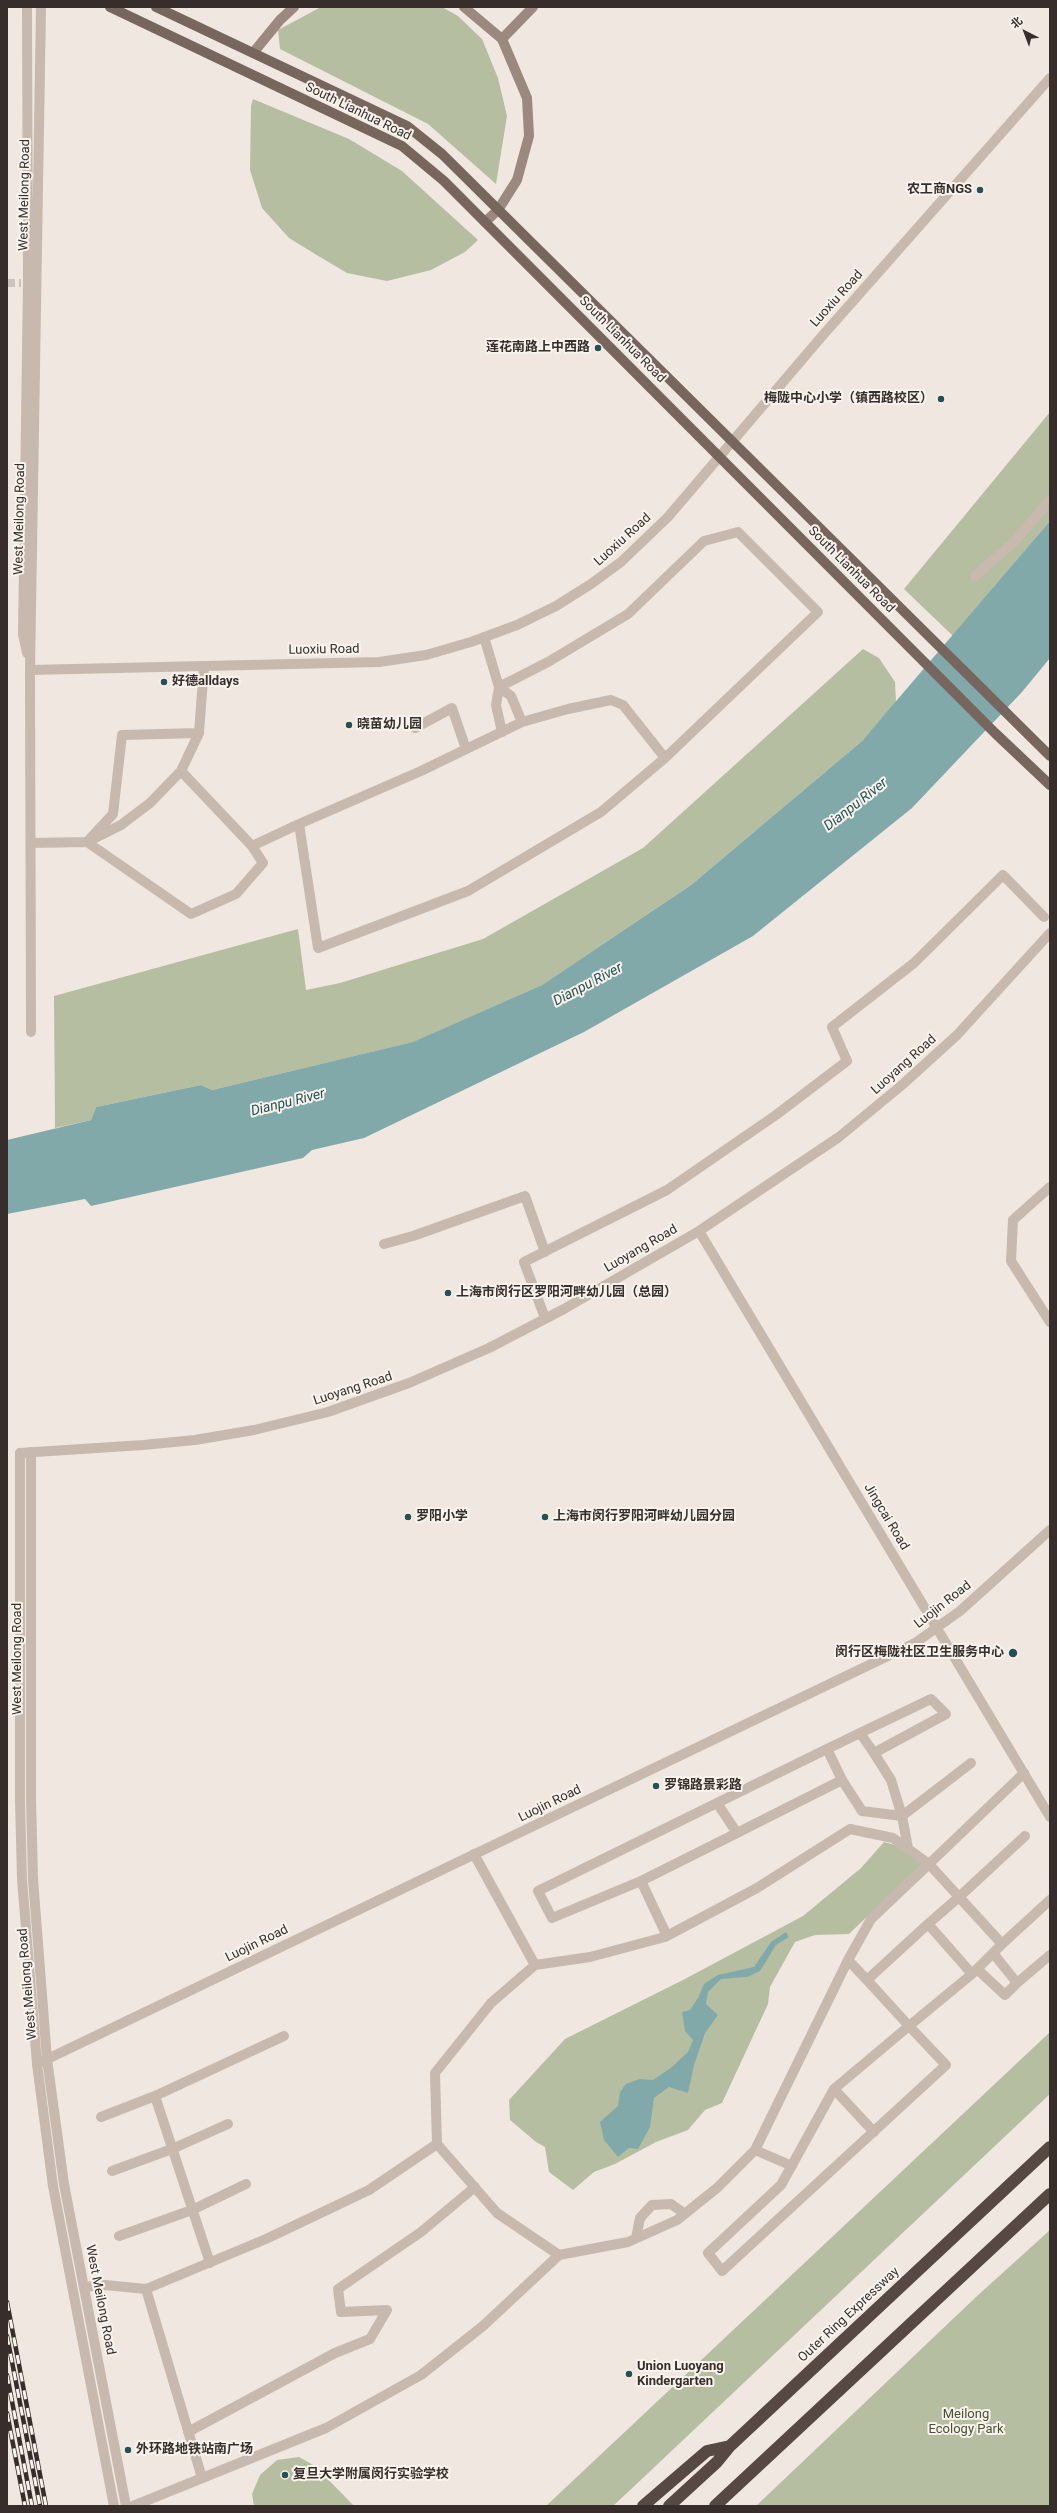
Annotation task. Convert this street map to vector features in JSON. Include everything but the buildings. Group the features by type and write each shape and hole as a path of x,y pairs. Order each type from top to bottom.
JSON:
{"highway":[{"name":"Outer Ring Expressway","path":"669,2506 716,2462 730,2446 1050,2147"},
{"path":"715,2506 1050,2194"},
{"path":"643,2506 707,2451 730,2446"}],"main road":[{"name":"South Lianhua Road","path":"110,7 402,146 444,181 486,222 995,733 1050,785"},
{"name":"South Lianhua Road","path":"156,7 407,126 442,154 1050,756"},
{"path":"253,53 280,20 294,7"},
{"path":"464,7 502,39 527,98 529,136 517,180 498,210 486,222"},
{"path":"502,39 533,7"}],"street":[{"name":"West Meilong Road","path":"31,1032 30,670 41,7"},
{"path":"26,9 28,280 23,634 30,670"},
{"name":"Luoxiu Road","path":"30,670 379,662 426,654 484,637 556,606 591,584 621,562 668,517 823,335 1050,78"},
{"path":"975,576 1015,542 1050,500"},
{"path":"299,824 318,948 468,891 601,812 665,758 818,612 738,532 704,541 628,614 548,662 499,687"},
{"path":"484,637 499,687 496,705 502,732"},
{"path":"30,843 87,842 121,825 150,803 181,771 198,733 204,666"},
{"path":"499,687 511,696 522,722"},
{"path":"252,846 522,722 568,709 610,700 623,705 665,758"},
{"path":"415,728 452,708 466,749"},
{"path":"87,842 113,814 122,735 198,733"},
{"path":"87,842 191,914 236,894 263,863 252,846 181,771"},
{"path":"545,1318 524,1262 667,1190 776,1115 847,1062 832,1027 914,963 1002,875 1044,917"},
{"name":"Luoyang Road","path":"20,1453 195,1440 254,1430 328,1412 409,1383 489,1348 699,1231 839,1137 902,1085 957,1035 1050,933"},
{"path":"1050,1187 1013,1220 1011,1261 1050,1322"},
{"path":"384,1244 413,1236 525,1196 545,1252"},
{"name":"Jingcai Road","path":"699,1231 1050,1817"},
{"name":"West Meilong Road","path":"31,1452 33,1879 47,2059 64,2184 126,2506"},
{"name":"West Meilong Road","path":"20,1453 22,1880 37,2064 53,2186 114,2506"},
{"name":"Luojin Road","path":"37,2064 908,1646 937,1629 1050,1530"},
{"path":"842,1780 641,1881 552,1918 538,1891 931,1699 946,1714 874,1753"},
{"path":"860,1733 891,1780 902,1816 908,1848"},
{"path":"827,1749 842,1780 862,1810 902,1816 971,1763"},
{"path":"133,2506 326,2428 421,2375 483,2326 559,2255 628,2242 677,2220 717,2188 755,2150 848,1960 871,1919 1024,1773"},
{"path":"717,1803 737,1833"},
{"path":"559,2255 497,2213 437,2144 434,2073 491,2003 535,1965 590,1957 667,1936 758,1888 850,1829 893,1838 908,1848 929,1864 1002,1944"},
{"path":"867,1980 1025,1836"},
{"path":"474,1854 535,1965"},
{"path":"641,1881 667,1936"},
{"path":"848,1960 909,2026 946,2065 722,2271 708,2253 781,2185 834,2089 909,2026 975,1972 1002,1944 1050,1900"},
{"path":"928,1924 975,1972 1004,1995 1050,1954"},
{"path":"993,1953 1017,1983"},
{"path":"101,2117 155,2096 284,2036"},
{"path":"834,2089 874,2132"},
{"path":"155,2096 210,2263"},
{"path":"112,2171 172,2149 228,2124"},
{"path":"84,2287 105,2285 146,2290 266,2239 369,2190 437,2144"},
{"path":"755,2150 792,2166"},
{"path":"119,2236 192,2210 246,2184"},
{"path":"188,2432 335,2353 370,2339 387,2310 341,2312 338,2289 421,2232 475,2187"},
{"path":"636,2238 640,2218 652,2205 670,2204 685,2214"},
{"path":"146,2290 202,2478"}],"green space":[{"path":"321,7 442,7 458,16 482,39 498,78 507,116 496,184 428,124 280,49 278,30"},
{"path":"253,99 349,139 402,171 478,240 465,252 431,270 387,281 347,273 289,238 262,208 250,170 251,106"},
{"path":"1050,412 1050,521 953,636 904,589"},
{"path":"863,649 879,658 895,682 896,703 862,741 691,885 542,985 414,1042 212,1090 201,1085 96,1107 91,1120 55,1128 54,996 298,929 306,990 340,983 483,939 643,848"},
{"path":"884,1842 895,1845 922,1864 849,1934 815,1935 795,1942 770,1987 768,2004 722,2103 705,2110 688,2130 656,2142 615,2164 594,2172 573,2190 549,2172 545,2147 536,2142 510,2120 509,2100 565,2039 683,1980 803,1916 861,1868"},
{"path":"1050,2032 1050,2094 627,2493 613,2506 546,2506"},
{"name":"Meilong Ecology Park","path":"1050,2230 1050,2506 756,2506 976,2297"},
{"path":"299,2457 315,2466 354,2506 254,2506 252,2494 260,2475 277,2460"}],"water":[{"name":"Dianpu River","path":"1050,521 1050,658 1022,692 912,808 753,936 584,1032 364,1138 312,1150 303,1158 91,1206 85,1199 7,1214 7,1140 91,1120 96,1107 201,1085 212,1090 413,1042 542,985 691,885 862,741"},
{"path":"786,1932 789,1937 776,1945 760,1971 747,1977 721,1979 708,1992 706,2004 718,2015 705,2033 694,2065 688,2093 669,2087 654,2098 650,2127 638,2149 629,2148 618,2157 604,2140 600,2122 618,2106 620,2092 626,2084 640,2079 653,2080 672,2067 688,2052 693,2040 685,2031 682,2012 690,2010 698,1998 704,1984 718,1975 754,1967 771,1942"}],"tunnel":[{"path":"7,283 21,283"}],"railway":[{"path":"7,2302 46,2506"},
{"path":"7,2336 40,2506"},
{"path":"7,2375 32,2506"},
{"path":"7,2413 25,2506"}],"place":[{"name":"农工商NGS","path":"980,190"},
{"name":"莲花南路上中西路","path":"598,348"},
{"name":"梅陇中心小学（镇西路校区）","path":"941,399"},
{"name":"好德alldays","path":"164,682"},
{"name":"晓苗幼儿园","path":"349,725"},
{"name":"上海市闵行区罗阳河畔幼儿园（总园）","path":"448,1293"},
{"name":"罗阳小学","path":"408,1517"},
{"name":"上海市闵行罗阳河畔幼儿园分园","path":"545,1517"},
{"name":"闵行区梅陇社区卫生服务中心","path":"1013,1653"},
{"name":"罗锦路景彩路","path":"656,1786"},
{"name":"Union Luoyang Kindergarten","path":"629,2374"},
{"name":"外环路地铁站南广场","path":"128,2450"},
{"name":"复旦大学附属闵行实验学校","path":"285,2475"}]}
